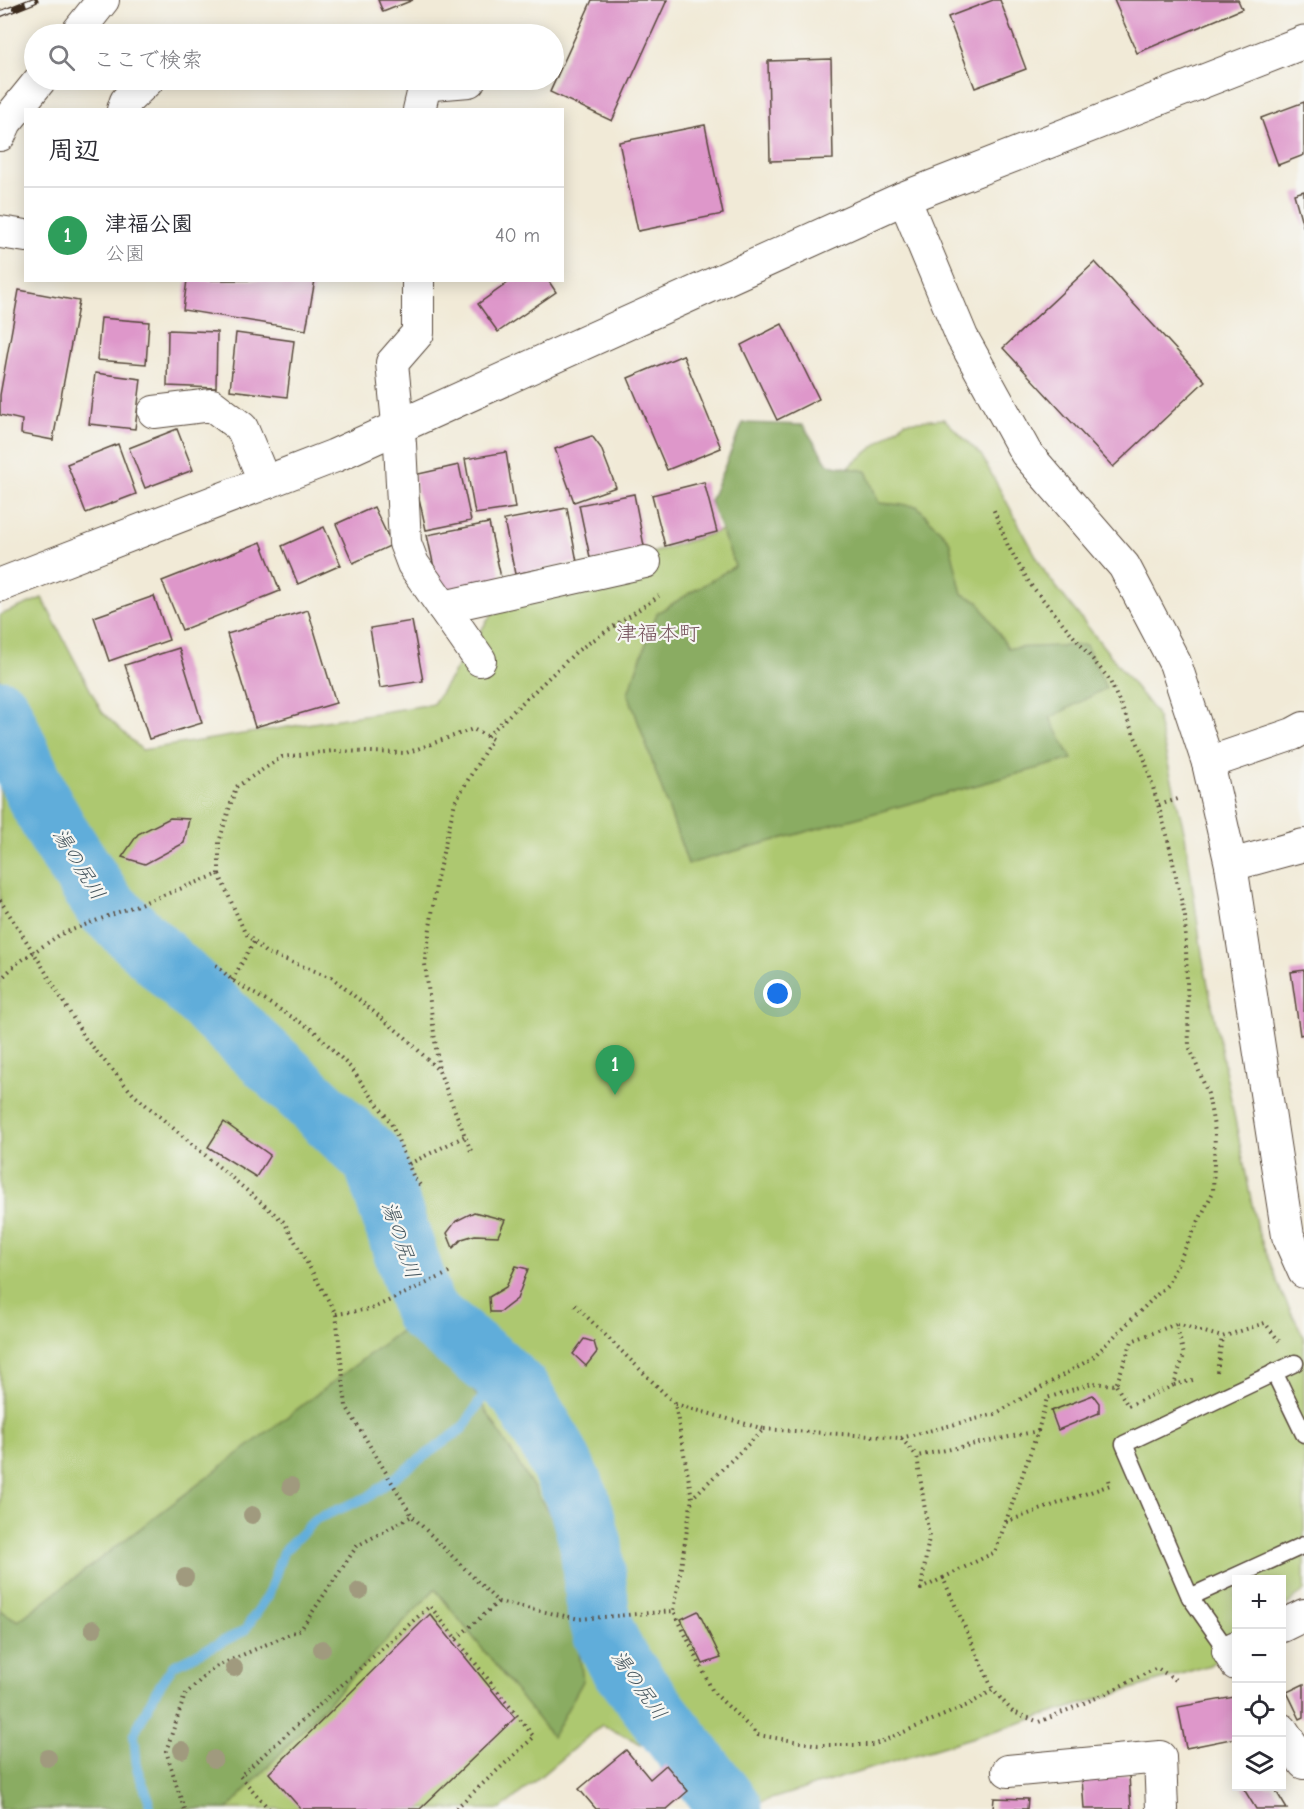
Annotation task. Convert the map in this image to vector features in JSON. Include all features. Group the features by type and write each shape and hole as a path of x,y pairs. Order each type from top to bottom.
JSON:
{"street":[{"path":"84,24 103,0"},
{"path":"0,585 334,456 904,198 1304,42"},
{"path":"0,135 6,122 32,90"},
{"path":"124,108 126,100 137,90"},
{"path":"904,198 962,337 1026,453 1124,566 1175,663 1208,763 1231,865 1288,1236 1304,1272"},
{"path":"0,232 24,236"},
{"path":"418,282 418,333 392,363 405,543 413,564 480,660"},
{"path":"154,412 212,405 242,428 265,483"},
{"path":"443,607 645,562"},
{"path":"1208,763 1293,734 1304,728"},
{"path":"1231,865 1304,845"},
{"path":"1286,1624 1304,1615"},
{"path":"1286,1737 1304,1763"},
{"path":"1008,1771 1160,1757 1162,1809"}],"lane":[{"path":"1232,1651 1190,1597 1124,1444 1295,1363"},
{"path":"1274,1372 1304,1434"},
{"path":"1190,1597 1304,1545"}],"path":[{"path":"575,1305 675,1404 764,1429 901,1438 995,1414 1091,1359 1167,1285 1213,1192 1213,1122 1208,1094 1189,1046 1185,917 1167,835 1144,757 1109,679 1030,584 1008,546 993,508"},
{"path":"487,736 577,651 659,596"},
{"path":"439,1071 406,1038 331,977 265,952 245,933 219,873 219,842 236,787 282,757 333,751 406,753 473,729 492,739 455,802 437,878 425,964 439,1071 471,1151"},
{"path":"0,980 33,952 61,934 219,873"},
{"path":"0,900 85,1038 133,1094 284,1222 336,1314 346,1406 412,1516 498,1602 579,1619 674,1611"},
{"path":"232,980 254,942"},
{"path":"216,965 232,980 313,1030 351,1068 391,1123 414,1178 420,1185"},
{"path":"409,1164 465,1136"},
{"path":"336,1314 371,1309 453,1271"},
{"path":"1196,1379 1174,1385 1128,1406 1116,1385 1132,1341 1176,1324 1222,1337 1265,1323 1295,1363"},
{"path":"1174,1385 1184,1355 1176,1324"},
{"path":"1206,1375 1217,1372 1222,1337"},
{"path":"901,1438 917,1456 929,1537 921,1589 995,1552 1038,1431 1047,1398 1092,1383 1116,1385"},
{"path":"675,1404 692,1498 674,1611 713,1692 758,1735 818,1745 873,1745 968,1705 993,1690"},
{"path":"692,1498 764,1429"},
{"path":"917,1456 1038,1431"},
{"path":"1006,1522 1110,1485 1107,1474"},
{"path":"184,1809 166,1751 185,1695 213,1668 301,1629 357,1546 412,1516"},
{"path":"943,1578 993,1690 1012,1712 1039,1722 1158,1668 1179,1682"},
{"path":"456,1639 498,1602"},
{"path":"269,1809 240,1776 430,1606 534,1737 455,1809"}],"green space":[{"path":"944,419 981,455 1046,574 1156,713 1185,835 1203,960 1257,1229 1282,1294 1304,1337 1304,1591 1286,1606 1286,1575 1232,1575 1232,1647 1210,1665 761,1802 602,1725 501,1809 0,1809 0,615 42,598 102,712 142,750 433,704 499,603 802,504 905,422"},
{"path":"743,423 803,425 828,464 866,471 879,503 917,506 949,540 962,594 978,601 1008,648 1086,645 1106,688 1050,718 1072,759 688,864 628,693 657,613 735,566 710,501"},
{"path":"425,1312 564,1537 583,1681 552,1737 435,1589 228,1809 0,1809 0,1610 18,1621"}],"building":[{"path":"378,0 413,0 383,12"},
{"path":"592,0 667,0 612,121 550,92 551,90 564,90 564,61"},
{"path":"993,0 1000,0 1026,69 975,88 948,17"},
{"path":"1114,0 1238,0 1242,9 1137,53"},
{"path":"831,59 833,159 770,161 768,61"},
{"path":"1304,102 1304,155 1278,165 1261,118"},
{"path":"705,125 723,214 638,231 619,142"},
{"path":"1304,191 1304,226 1303,226 1294,194"},
{"path":"1095,262 1205,381 1113,467 1003,348"},
{"path":"187,282 315,282 306,330 183,310"},
{"path":"509,282 549,282 556,292 498,332 478,304"},
{"path":"19,290 79,301 53,440 21,434 22,420 0,415 0,395"},
{"path":"101,318 149,322 146,364 97,360"},
{"path":"782,324 819,399 777,420 741,345"},
{"path":"168,330 217,332 216,388 167,386"},
{"path":"236,333 294,341 287,397 230,390"},
{"path":"683,355 721,448 667,470 628,378"},
{"path":"95,373 141,379 135,429 89,424"},
{"path":"177,429 193,470 145,488 129,448"},
{"path":"592,436 601,448 616,487 574,502 555,449"},
{"path":"118,444 136,494 86,513 67,464"},
{"path":"506,452 515,508 475,514 465,459"},
{"path":"459,465 471,521 426,530 414,475"},
{"path":"704,482 717,532 665,546 652,495"},
{"path":"634,494 645,551 591,562 579,505"},
{"path":"374,507 392,545 353,563 336,524"},
{"path":"567,508 577,562 515,574 504,520"},
{"path":"489,523 502,582 440,595 427,535"},
{"path":"324,527 341,565 298,584 282,546"},
{"path":"261,542 280,591 182,630 162,581"},
{"path":"154,596 169,640 109,661 94,617"},
{"path":"308,610 336,703 255,727 227,634"},
{"path":"412,621 423,681 380,688 370,628"},
{"path":"179,648 202,723 149,739 125,665"},
{"path":"170,818 189,819 184,843 145,864 122,857 138,834"},
{"path":"1304,970 1304,1034 1300,1035 1291,972"},
{"path":"224,1122 270,1155 256,1177 208,1147"},
{"path":"474,1212 505,1220 498,1236 475,1235 462,1239 453,1248 447,1233 456,1221"},
{"path":"516,1266 528,1269 517,1299 500,1312 490,1312 489,1297 506,1287"},
{"path":"584,1339 594,1342 597,1352 586,1366 573,1354"},
{"path":"1093,1395 1099,1403 1099,1413 1058,1430 1051,1411"},
{"path":"698,1611 721,1658 703,1664 681,1619"},
{"path":"430,1614 515,1718 420,1809 301,1809 269,1773"},
{"path":"1304,1684 1304,1717 1300,1719 1287,1692"},
{"path":"1232,1697 1232,1739 1186,1748 1178,1707"},
{"path":"626,1750 650,1779 666,1765 688,1791 667,1809 596,1809 579,1789"},
{"path":"1129,1775 1131,1809 1084,1809 1082,1778"},
{"path":"1245,1791 1276,1791 1287,1809 1256,1809"},
{"path":"994,1798 1028,1799 1027,1809 993,1809"}],"waterway":[{"name":"湯の尻川","path":"0,711 38,797 56,830 105,906 374,1160 425,1312 494,1367 520,1392 552,1445 579,1501 591,1544 598,1610 604,1633 618,1661 731,1809"},
{"path":"150,1809 149,1800 137,1769 134,1734 155,1693 173,1666 244,1631 268,1596 283,1552 316,1519 368,1497 463,1428 484,1395 501,1375"}],"railway":[{"path":"0,14 35,0"}],"place":[{"name":"津福公園","path":"615,1095"}],"district":[{"name":"津福本町","path":"658,633"}]}
